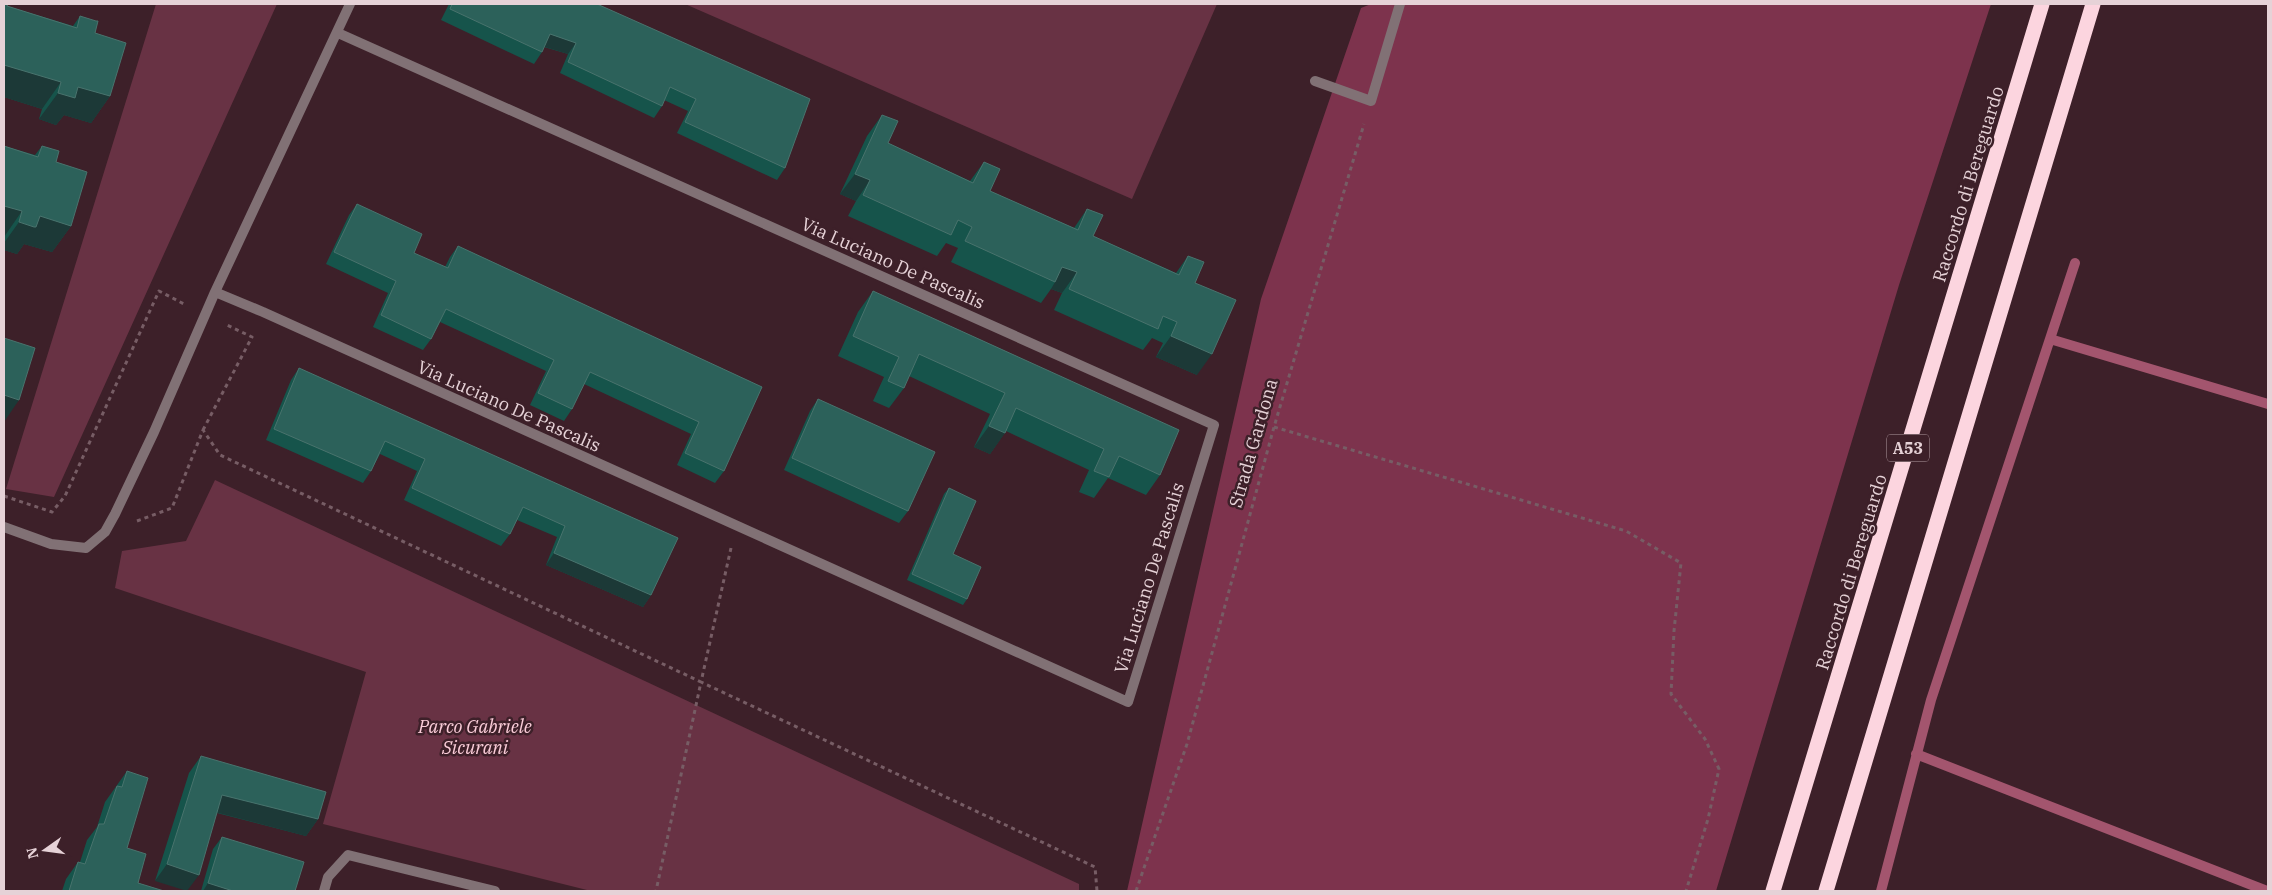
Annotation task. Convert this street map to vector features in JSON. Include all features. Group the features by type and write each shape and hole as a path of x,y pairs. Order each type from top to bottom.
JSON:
{"highway":[{"name":"Raccordo di Bereguardo","path":"1772,891 2042,4"},
{"name":"A53","path":"1826,891 2093,4"}],"street":[{"path":"4,528 51,544 86,548 106,532 154,432 215,292 350,4"},
{"path":"1315,81 1370,101 1400,4"},
{"name":"Via Luciano De Pascalis","path":"215,292 1128,702 1214,425 338,33"},
{"path":"324,891 328,877 348,855 495,891"}],"path":[{"name":"Strada Gardona","path":"1136,891 1186,744 1274,427 1370,101"},
{"path":"4,496 52,512 65,496 160,292 185,304"},
{"path":"106,532 172,508 203,430 252,337"},
{"path":"1274,427 1626,531 1680,563 1671,694 1705,739 1719,769 1708,819 1686,891"},
{"path":"203,430 220,455 1094,867 1097,891"},
{"path":"656,891 736,526"}],"green space":[{"path":"156,4 277,4 54,497 6,489"},
{"path":"685,4 1217,4 1132,199"},
{"name":"Parco Gabriele Sicurani","path":"215,480 1079,884 1079,891 591,891 323,824 366,672 115,588 122,551 186,541"}],"shaded area":[{"path":"1371,4 1991,4 1899,285 1716,891 1127,891 1261,299 1361,8"}],"building":[{"path":"4,4 77,28 80,16 98,21 95,33 126,43 110,96 78,87 75,98 58,93 61,82 4,65"},
{"path":"452,4 597,4 810,99 785,168 685,122 696,99 670,87 662,106 568,62 576,43 550,34 542,52 450,9"},
{"path":"882,115 898,121 888,143 973,183 984,162 1000,169 990,191 1078,230 1087,209 1103,215 1093,236 1179,275 1188,256 1204,262 1195,283 1236,300 1212,354 1171,336 1177,322 1163,316 1158,329 1069,289 1077,272 1062,267 1055,282 965,241 972,227 958,220 951,235 863,195 870,180 855,174"},
{"path":"4,146 38,157 42,146 59,151 56,162 87,172 71,226 40,216 36,227 34,227 19,222 22,211 4,206"},
{"path":"357,204 422,234 414,253 448,268 458,246 762,387 724,471 685,453 699,422 590,372 572,409 538,393 554,360 446,309 431,339 381,315 396,281 334,252"},
{"path":"873,291 1179,430 1160,475 1119,456 1109,477 1094,471 1104,449 1016,408 1005,433 989,426 1005,393 919,354 904,388 888,381 899,357 853,336"},
{"path":"4,338 35,348 19,400 4,395"},
{"path":"299,368 678,538 651,595 554,553 565,526 523,507 510,534 412,488 425,459 385,441 371,471 274,429"},
{"path":"818,399 935,452 908,511 792,458"},
{"path":"949,488 976,501 953,554 981,567 967,599 912,574"},
{"path":"201,756 326,792 318,819 222,795 199,875 167,864"},
{"path":"127,771 148,778 127,848 146,854 138,883 164,891 69,891 78,862 85,864 99,824 104,824 117,786 122,787"},
{"path":"222,837 304,862 295,891 233,891 208,883"}],"waterway":[{"path":"1881,891 1931,700 2075,263"},
{"path":"2050,339 2268,404"},
{"path":"1916,754 2267,891"}]}
